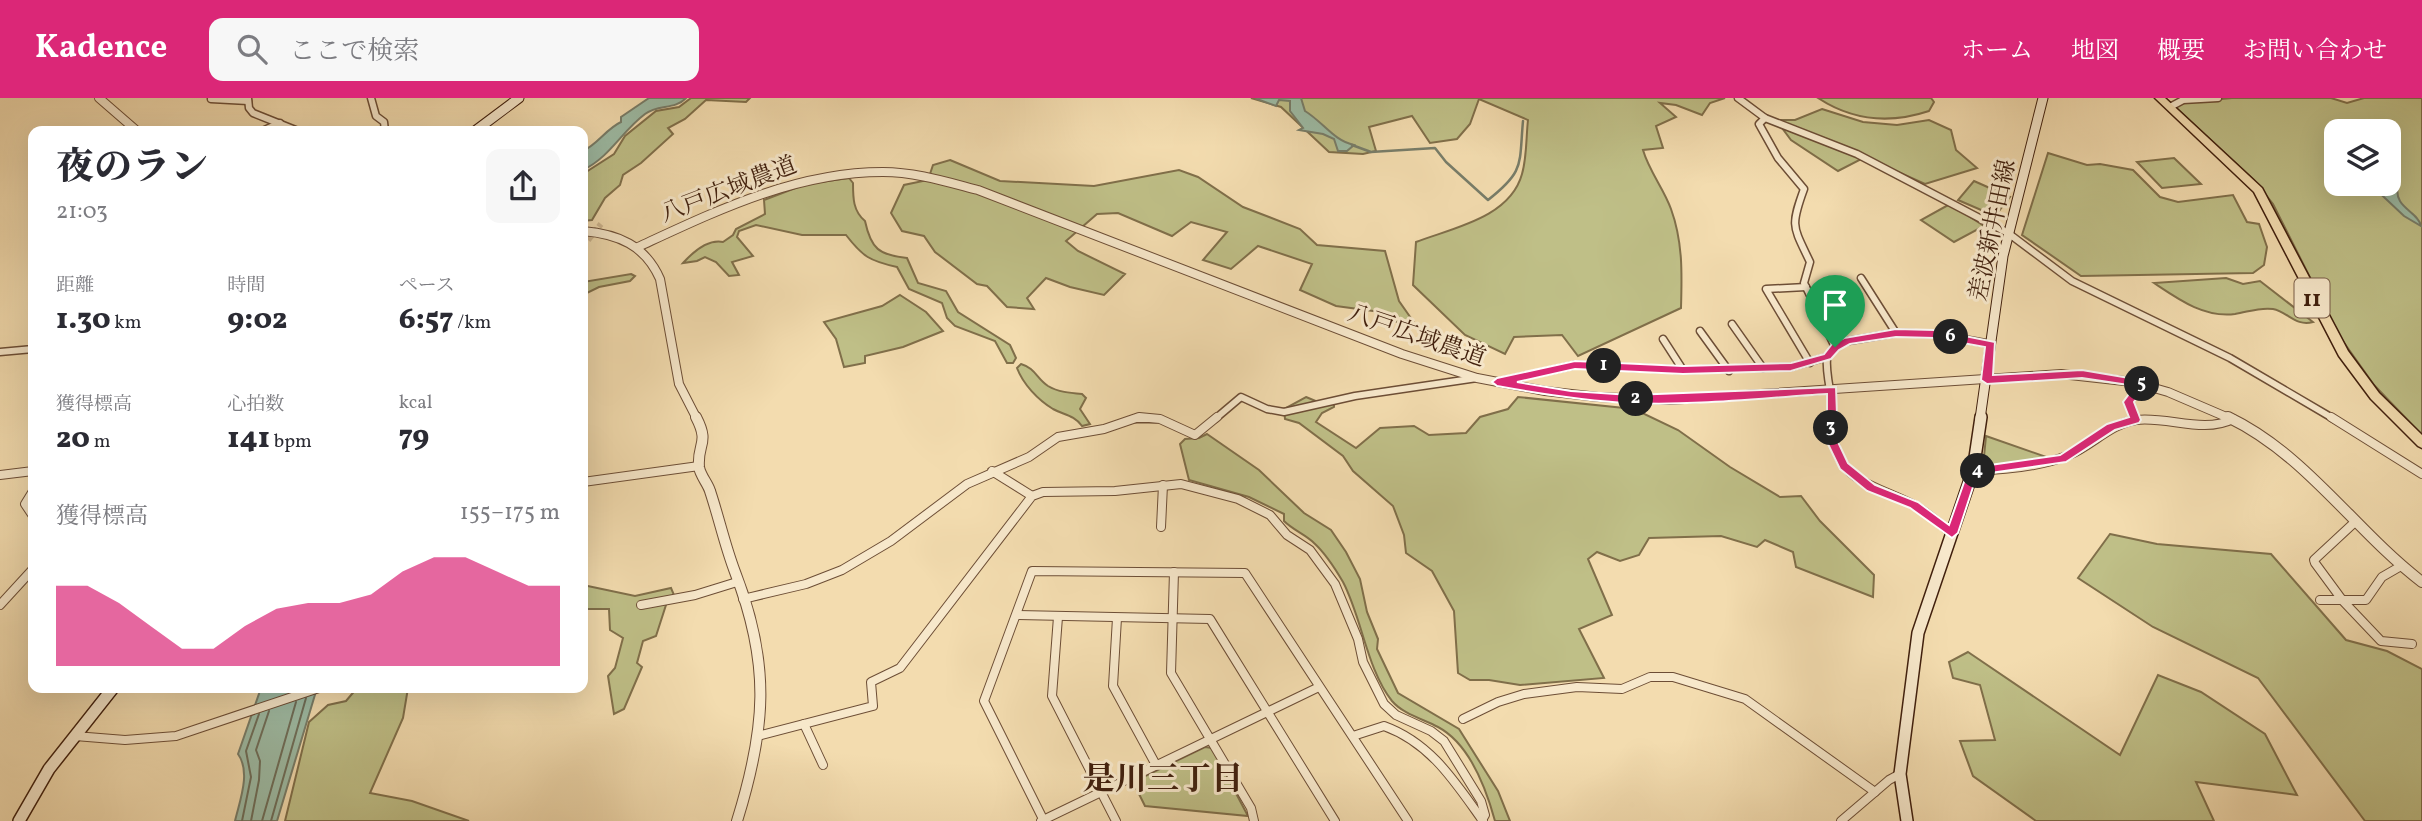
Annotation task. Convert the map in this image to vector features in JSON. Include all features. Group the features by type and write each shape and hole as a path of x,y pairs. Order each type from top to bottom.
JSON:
{"main road":[{"path":"482,126 519,98"},
{"name":"差波新井田線","path":"1907,821 1900,774 1918,633 1973,471 2008,233 2043,98"},
{"name":"11","path":"2160,98 2258,190 2343,353 2380,402 2422,443"},
{"path":"19,821 49,769 109,693"}],"street":[{"path":"99,98 131,126"},
{"path":"371,98 376,116 384,122 384,126"},
{"path":"1738,98 1765,118 1857,154 2008,233 2043,257 2071,281 2230,358 2292,392 2422,474"},
{"path":"2170,107 2181,99 2218,98"},
{"path":"211,99 248,100 253,113 287,126"},
{"path":"1765,118 1759,124 1778,158 1804,189 1793,219 1810,262 1805,274 1806,287 1835,347"},
{"path":"273,126 280,123"},
{"name":"八戸広域農道","path":"588,232 610,234 638,247 743,200 794,181 858,171 909,172 945,178 978,190 1402,354 1477,378 1571,395 1689,399 2082,374 2143,383 2190,399 2233,419 2293,459 2401,566 2422,582"},
{"path":"638,247 657,270 679,384 705,434 699,466 711,489 719,529 760,656 761,706 756,759 737,821"},
{"path":"1861,278 1896,333"},
{"path":"1806,287 1766,289 1810,363"},
{"path":"1732,324 1763,368"},
{"path":"1700,331 1729,371"},
{"path":"1497,382 1575,365 1729,371 1810,363 1827,357 1835,347 1848,341 1896,333 1935,334 1991,344"},
{"path":"1663,339 1683,370"},
{"path":"0,352 28,349"},
{"path":"1827,357 1826,366 1832,390 1832,442 1844,466 1871,488 1914,505 1952,533"},
{"path":"743,598 804,585 841,570 867,556 967,484 1028,457 1058,437 1104,429 1139,417 1160,419 1195,435 1241,397 1284,412 1355,396 1477,378"},
{"path":"2135,420 2129,402 2143,383"},
{"path":"1973,471 2062,459 2111,426 2135,420 2165,419 2220,424 2233,419"},
{"path":"588,481 699,466"},
{"path":"992,471 1032,496"},
{"path":"0,475 28,472"},
{"path":"1161,527 1163,485"},
{"path":"758,736 873,706 871,682 900,668 1032,496 1043,492 1115,491 1163,485 1181,485 1247,503 1270,515 1287,535 1310,550 1335,583 1358,639 1363,662 1384,705 1395,715 1431,731 1444,740 1481,801 1485,815 1482,820 1451,776 1418,742 1384,726 1353,736"},
{"path":"2356,521 2314,560 2343,601 2381,641 2412,644"},
{"path":"2320,600 2366,600 2382,577 2401,566"},
{"path":"1319,687 1043,821 984,702 1032,571 1245,572 1408,821"},
{"path":"1174,572 1171,673 1251,808 1254,821"},
{"path":"0,605 28,574"},
{"path":"641,605 695,595 737,582"},
{"path":"1018,615 1210,619 1335,821"},
{"path":"1058,617 1052,696 1116,821"},
{"path":"1117,618 1113,686 1156,765"},
{"path":"1462,719 1498,702 1524,694 1577,687 1622,689 1650,677 1673,677 1745,699 1875,792"},
{"path":"74,736 157,740 304,693"},
{"path":"804,724 823,765"},
{"path":"1842,821 1900,774"}],"green space":[{"path":"691,98 750,98 746,102 706,100 685,119 668,128 673,134 641,163 623,175 620,185 605,198 592,220 588,220 588,171 614,154 625,136 656,111 679,107"},
{"path":"1251,98 1725,98 1710,103 1702,115 1676,105 1660,103 1676,117 1656,126 1663,148 1643,150 1675,221 1681,258 1681,308 1578,356 1562,335 1514,337 1505,354 1465,335 1413,285 1416,242 1478,219 1505,201 1522,174 1528,120 1479,99 1470,124 1457,139 1430,143 1412,116 1369,127 1376,151 1363,154 1329,152 1281,107"},
{"path":"1818,98 1931,98 1934,102 1929,111 1886,119 1845,112"},
{"path":"2232,98 2331,98 2347,103 2364,98 2422,98 2422,435 2374,385 2340,337 2273,204 2254,180 2175,107 2187,102"},
{"path":"1822,109 1863,122 1897,125 1929,120 1951,130 1956,150 1977,168 1925,184 1865,157 1838,171 1791,140 1776,120 1795,120"},
{"path":"2048,153 2087,165 2100,164 2133,170 2160,197 2178,202 2233,195 2247,222 2259,224 2267,247 2264,265 2253,273 2081,276 2022,235"},
{"path":"2174,158 2201,184 2162,188 2137,162"},
{"path":"950,160 1000,181 1094,186 1179,170 1198,177 1243,207 1300,229 1317,245 1385,251 1399,301 1413,321 1394,322 1388,313 1336,306 1300,290 1312,264 1258,246 1231,269 1203,260 1227,232 1191,222 1172,236 1118,213 1097,214 1066,241 1078,251 1125,274 1104,295 1046,278 1027,298 1034,309 1007,307 987,286 977,284 935,252 924,236 902,231 891,213 904,185 928,180 933,165"},
{"path":"849,178 853,183 856,209 865,221 870,238 878,249 889,255 907,258 918,283 946,291 958,312 1010,345 1016,358 1013,363 1007,363 995,341 955,326 947,318 942,303 909,289 897,267 868,257 846,235 802,235 756,225 739,231 737,237 753,256 732,262 739,275 729,276 716,262 705,257 683,263 701,247 712,242 723,242 733,235 736,229 765,214 764,200 806,184"},
{"path":"1974,181 2010,197 1995,216 1958,200"},
{"path":"1950,204 1984,226 1954,242 1921,220"},
{"path":"631,274 635,276 630,281 599,287 588,292 588,281"},
{"path":"2226,278 2243,284 2260,281 2313,322 2297,321 2273,309 2235,314 2213,313 2192,306 2154,283"},
{"path":"900,295 926,312 943,331 903,347 865,356 865,363 844,367 836,339 824,322 882,306"},
{"path":"1021,364 1030,368 1052,388 1082,394 1086,398 1080,409 1090,424 1082,426 1072,417 1042,401 1027,386 1020,374 1017,368"},
{"path":"1306,397 1318,402 1334,402 1334,407 1322,413 1316,422 1356,448 1380,428 1414,426 1429,435 1466,433 1480,417 1508,409 1518,397 1634,409 1678,430 1730,467 1780,497 1801,496 1820,521 1874,575 1873,597 1796,567 1793,552 1765,540 1757,547 1721,536 1649,538 1639,555 1620,561 1597,552 1588,559 1612,615 1579,629 1604,678 1520,685 1470,680 1458,673 1454,611 1432,571 1406,553 1404,535 1393,506 1353,471 1343,456 1299,423 1285,419 1284,409"},
{"path":"1207,434 1259,470 1304,513 1331,530 1360,579 1367,612 1378,639 1377,649 1398,693 1459,729 1498,791 1510,821 1495,821 1475,768 1459,744 1438,727 1407,713 1392,701 1376,674 1350,596 1318,547 1284,521 1284,514 1249,497 1189,480 1180,444 1185,439 1199,438"},
{"path":"1986,436 2049,458 1989,469 1983,467"},
{"path":"2110,534 2157,544 2271,554 2346,640 2387,651 2422,669 2422,821 2365,821 2258,678 2153,627 2078,578"},
{"path":"588,586 635,596 671,588 674,595 666,605 656,636 643,641 637,663 642,667 624,709 614,714 608,676 615,668 623,638 610,630 609,609 588,609"},
{"path":"1968,652 2120,755 2158,675 2201,692 2265,734 2297,795 2196,782 2214,821 2036,821 1973,776 1960,741 1995,740 1980,685 1953,678 1949,662"},
{"path":"353,693 407,693 403,718 370,793 412,801 469,821 285,821 309,722 328,705 346,701"},
{"path":"1205,747 1212,748 1248,816 1145,806 1133,782"}],"water":[{"path":"649,98 686,98 677,104 645,114 601,158 588,167 588,148 621,122 621,117"},
{"path":"1301,98 1305,111 1340,140 1354,145 1347,151 1338,151 1334,139 1323,134 1299,130 1303,128 1290,111 1290,101 1279,100 1276,106 1257,99"},
{"path":"2383,196 2398,196 2421,226 2404,216"},
{"path":"259,693 315,693 277,821 235,821 244,778 242,761 238,754"}],"waterway":[{"path":"1352,145 1371,152 1435,148 1446,162 1488,200 1509,182 1518,166 1523,121"}],"tunnel":[{"path":"588,240 601,224"}],"district":[{"name":"是川三丁目","path":"1163,778"}],"route":[{"path":"1896,333 1935,334 1991,344 1987,380 2082,374 2143,383 2129,402 2135,420 2111,426 2074,453 2062,459 2017,464 1999,470 1973,471 1952,533 1940,527 1914,505 1871,488 1844,466 1832,442 1832,390 1669,400 1571,395 1497,382 1575,365 1729,371 1791,367 1827,357 1835,347 1848,341 1896,333"}]}
